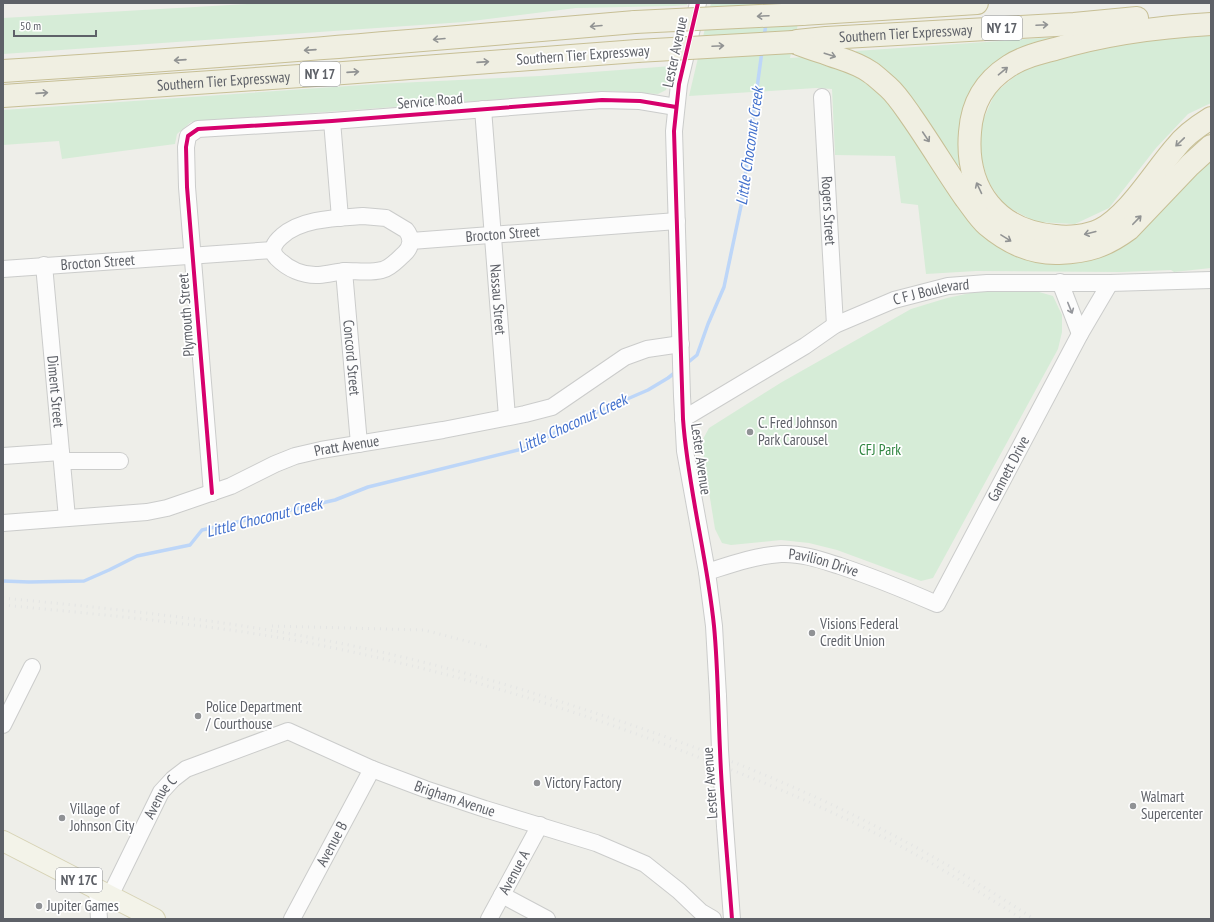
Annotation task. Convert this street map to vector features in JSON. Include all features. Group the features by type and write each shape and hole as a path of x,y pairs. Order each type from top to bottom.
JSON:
{"highway":[{"path":"840,12 893,3"},
{"name":"Southern Tier Expressway","path":"3,71 309,50 635,22 840,12 977,3"},
{"name":"Southern Tier Expressway","path":"3,96 637,51 794,42 826,38 1066,24 1138,18 1211,16"},
{"path":"1211,24 1180,25 1076,43 1030,56 1009,66 990,82 981,93 974,106 970,126 969,159 972,174 981,194 1000,215 1011,223 1029,231 1045,235 1061,237 1079,236 1099,230 1124,211 1177,145 1192,131 1211,118"},
{"path":"794,42 852,62 869,71 889,88 925,135 979,217 1006,239 1035,251 1072,253 1091,250 1118,237 1129,229 1190,165 1211,146"}],"main road":[{"name":"NY 17C","path":"3,841 155,919"}],"street":[{"name":"Lester Avenue","path":"698,3 679,84 674,131 683,419 685,451 707,572 714,626 720,750 732,919"},
{"name":"Rogers Street","path":"822,97 836,325"},
{"name":"Service Road","path":"188,136 198,129 332,121 602,100 640,101 676,108"},
{"name":"Nassau Street","path":"483,109 507,417"},
{"path":"332,121 340,218"},
{"name":"Plymouth Street","path":"188,136 186,147 187,187 212,493"},
{"path":"363,216 386,218 406,230 411,241 408,251 390,267 382,270 344,271 317,275 296,272 274,255 273,250 275,242 287,231 302,224 363,216"},
{"name":"Brocton Street","path":"411,241 677,221"},
{"name":"Brocton Street","path":"3,269 273,250"},
{"name":"Diment Street","path":"44,265 67,518"},
{"name":"Concord Street","path":"344,271 359,444"},
{"name":"C F J Boulevard","path":"683,419 805,346 836,325 894,300 948,286 987,283 1110,283 1211,280"},
{"path":"1060,282 1080,334"},
{"name":"Gannett Drive","path":"937,604 1080,334 1110,283"},
{"name":"Pratt Avenue","path":"3,524 167,508 231,486 275,464 295,456 321,450 443,430 552,407 625,357 647,349 681,347"},
{"path":"3,456 120,460"},
{"name":"Pavilion Drive","path":"707,572 745,559 782,554 814,558 905,590 937,604"},
{"path":"3,725 32,667"},
{"name":"Brigham Avenue","path":"186,769 288,731 372,769 425,789 596,843 645,864 679,890 701,912 713,919"},
{"name":"Avenue C","path":"104,892 161,792 173,779 186,769"},
{"name":"Avenue B","path":"292,919 372,769"},
{"name":"Avenue A","path":"489,919 540,825"},
{"path":"99,919 104,892"},
{"path":"502,895 548,919"}],"green space":[{"path":"265,3 687,3 687,5 576,8 464,22 3,54 3,18"},
{"path":"711,3 803,3 790,58 803,57 858,76 891,105 966,216 987,240 1029,259 1075,262 1110,253 1135,233 1211,161 1211,268 1174,272 1171,270 1121,272 976,271 926,274 918,205 901,203 895,156 835,155 832,89 816,88 689,96"},
{"path":"1211,33 1211,103 1188,114 1156,148 1109,208 1075,224 1036,222 1004,205 988,181 980,154 980,127 995,93 1021,71 1061,56 1134,40"},
{"path":"1056,37 1050,40 961,121 958,147 961,163 955,168 855,53 856,51"},
{"path":"672,66 666,90 658,94 611,91 191,122 177,134 175,144 62,159 59,141 3,145 3,110 377,84 540,76"},
{"name":"CFJ Park","path":"1032,290 1053,296 1062,315 1062,332 1058,349 933,578 921,581 837,550 809,543 781,540 731,545 722,543 715,529 702,441 709,428 782,382 911,309 947,298 980,291"}],"waterway":[{"name":"Little Choconut Creek","path":"764,37 766,24"},
{"name":"Little Choconut Creek","path":"686,364 697,355 708,324 724,287 741,206 762,51"},
{"name":"Little Choconut Creek","path":"3,581 84,581 137,556 190,545 202,530 335,500 368,487 526,448 581,419 648,390 677,371"}],"railway":[{"path":"3,598 194,619 270,630 412,659 549,698 660,735 773,778 847,812 922,850 1034,919"},
{"path":"3,605 118,616 271,636 359,653 408,665 506,691 555,706 651,739 789,793 833,813 877,834 932,864 1022,919"},
{"path":"272,626 424,630 489,647"}],"cycle path":[{"path":"698,3 679,84 674,131 683,419 685,445 707,574 714,626 722,792 732,919"},
{"path":"212,493 187,187 186,147 188,136 198,129 332,121 602,100 640,101 676,107"}],"place":[{"name":"C. Fred Johnson Park Carousel","path":"750,432"},
{"name":"Visions Federal Credit Union","path":"812,633"},
{"name":"Police Department / Courthouse","path":"198,716"},
{"name":"Victory Factory","path":"537,783"},
{"name":"Walmart Supercenter","path":"1133,806"},
{"name":"Village of Johnson City","path":"62,818"},
{"name":"Jupiter Games","path":"39,906"}]}
